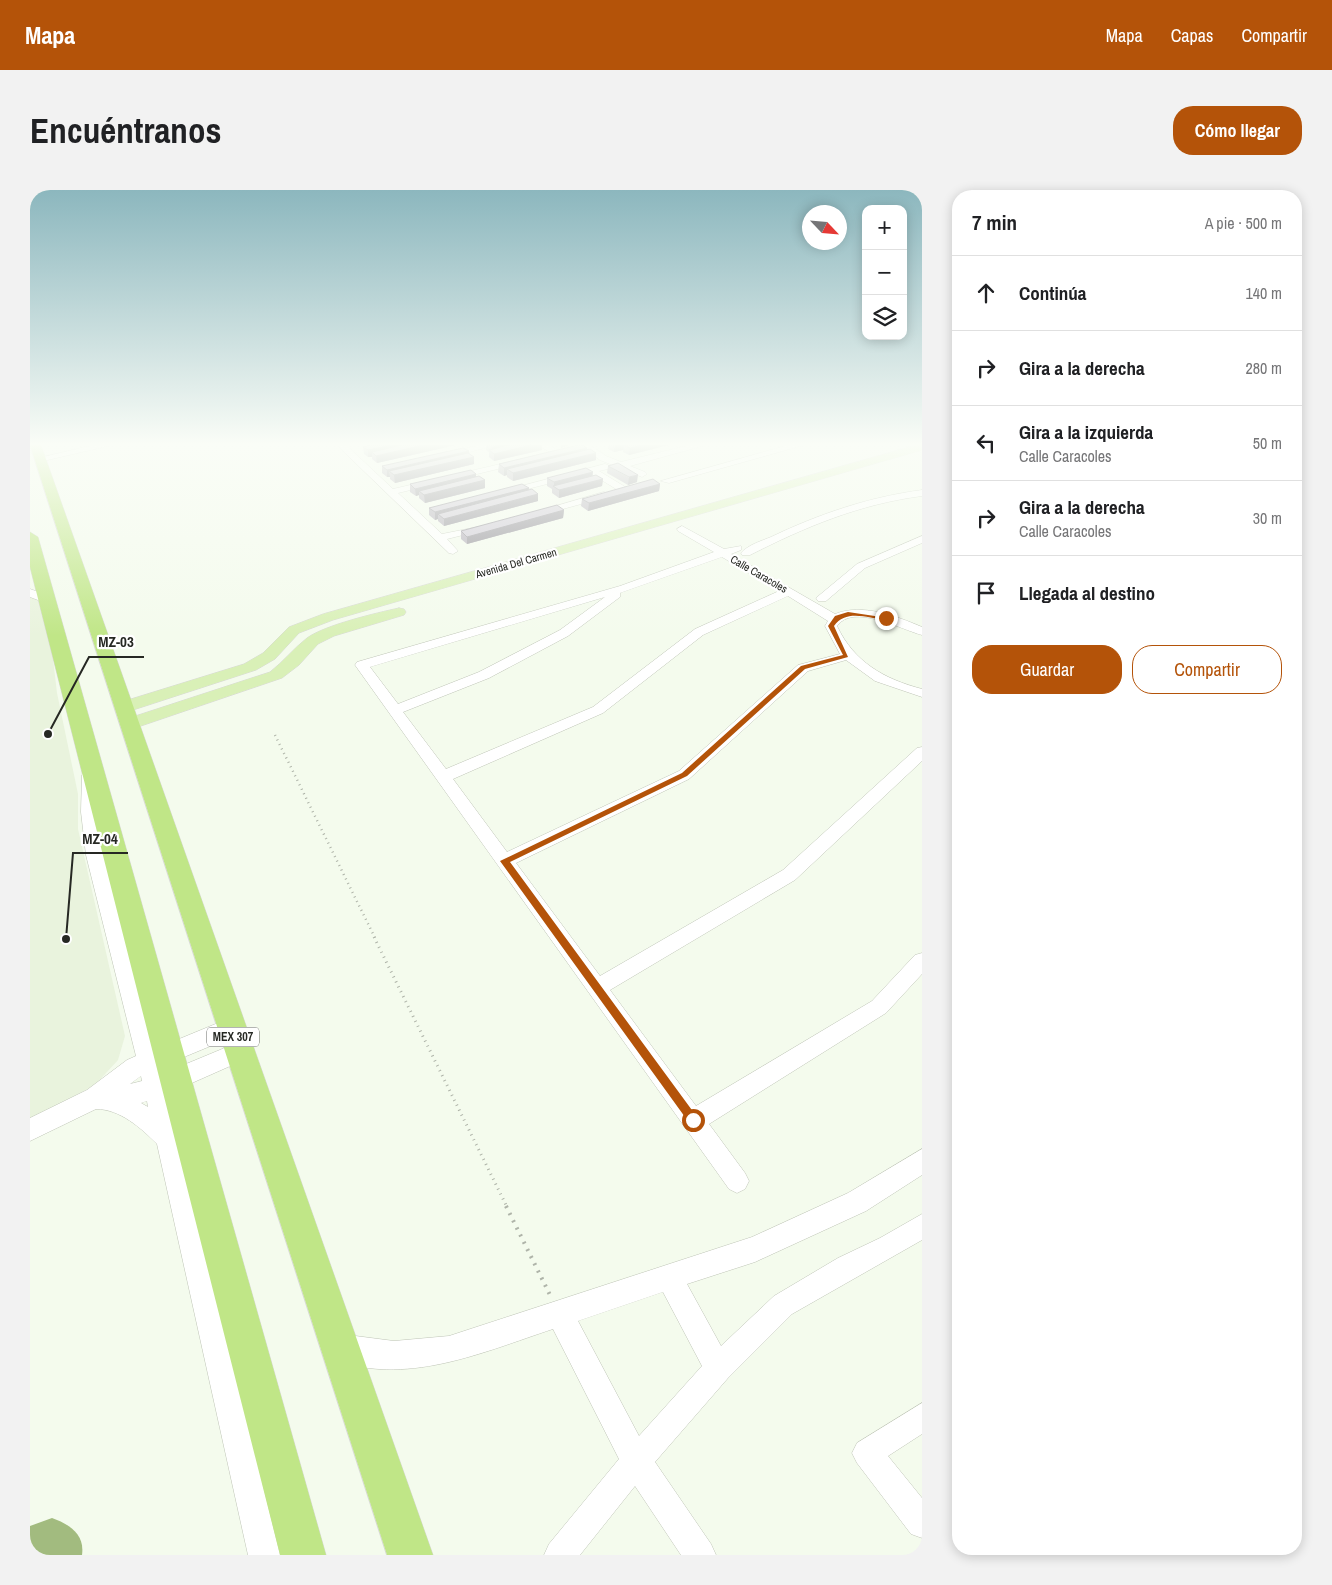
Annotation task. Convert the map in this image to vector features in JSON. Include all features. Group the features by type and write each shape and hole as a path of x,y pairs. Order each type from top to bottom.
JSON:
{"highway":[{"name":"MEX 307","path":"51,509 126,715 234,1040 410,1555"},
{"path":"31,546 38,596 92,765 161,1070 287,1495 303,1555"}],"main road":[{"name":"Avenida Del Carmen","path":"126,715 182,688 250,667 269,656 294,630 310,623 707,509"},
{"path":"727,509 735,513"},
{"name":"Avenida Del Carmen","path":"507,580 750,509"},
{"path":"626,532 640,541"},
{"path":"126,715 190,704 276,675 293,662 313,641 321,637 413,608 402,596"},
{"path":"231,673 241,688"},
{"path":"182,688 190,704"}],"street":[{"path":"409,509 453,550"},
{"path":"523,517 554,509"},
{"path":"737,1181 362,665 624,588 778,536 848,509"},
{"path":"440,538 495,524"},
{"name":"Calle Caracoles","path":"697,524 735,551 768,580 836,620"},
{"name":"Calle Caracoles","path":"682,529 735,551 782,574 848,613 886,618 922,631"},
{"path":"822,598 862,566 922,539"},
{"path":"768,580 782,574"},
{"path":"395,710 484,675 564,633 624,588"},
{"path":"443,777 598,710 700,632 788,592"},
{"path":"848,613 836,620 831,626 846,656 865,670 890,683 922,693"},
{"path":"504,861 684,775 803,668 846,656"},
{"path":"597,988 789,875 922,752"},
{"path":"92,765 89,812 93,848 140,1034 161,1070 166,1137 264,1555"},
{"path":"693,1120 879,1007 922,961"},
{"path":"108,1093 140,1034"},
{"path":"30,1130 108,1093 234,1040"},
{"path":"108,1093 149,1120 166,1137"},
{"path":"340,1348 375,1355 412,1356 449,1350 755,1250 857,1202 922,1161"},
{"path":"560,1555 636,1462 718,1368 783,1305 847,1268 889,1247 922,1226"},
{"path":"670,1278 718,1368"},
{"path":"559,1313 636,1462 700,1555"},
{"path":"922,1416 868,1454 922,1523"},
{"path":"264,1555 287,1495"}],"path":[{"path":"275,734 559,1313"}],"shaded area":[{"path":"30,596 46,599 57,693 78,794 78,829 125,1036 118,1060 95,1085 30,1119"},
{"path":"52,1518 64,1523 74,1531 81,1541 82,1555 30,1555 30,1526"}],"building":[{"path":"430,509 448,509 435,512"},
{"path":"458,509 483,509 444,519 438,514"},
{"path":"543,509 564,510 467,537 461,531"}],"place":[{"name":"MZ-03","path":"48,734"},
{"name":"MZ-04","path":"66,939"}],"route":[{"path":"693,1120 504,861 684,775 803,668 846,656 836,640 831,626 837,617 848,613 886,618"}]}
